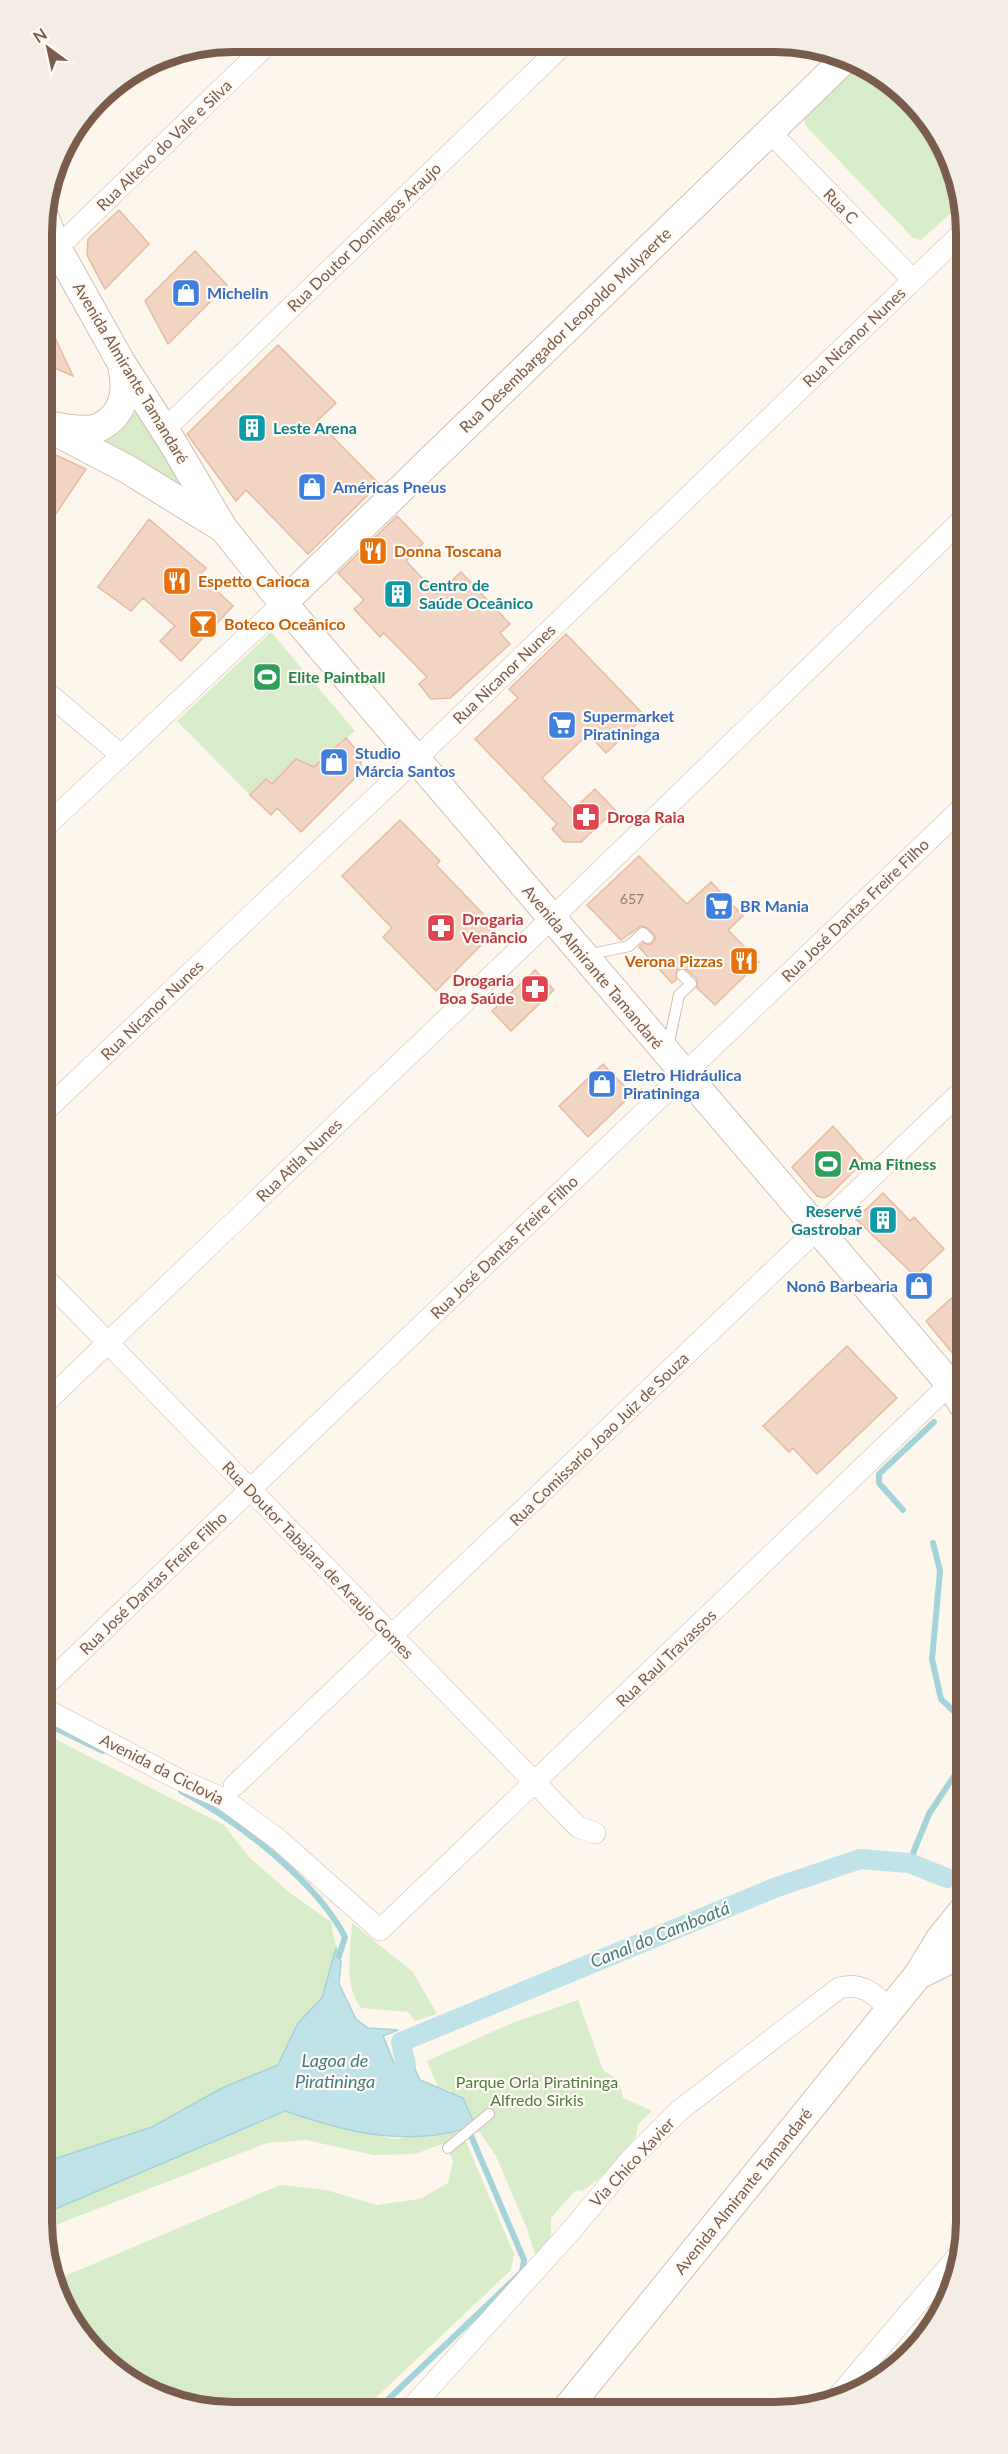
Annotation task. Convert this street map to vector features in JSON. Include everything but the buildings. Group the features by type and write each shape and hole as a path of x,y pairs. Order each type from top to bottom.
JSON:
{"street":[{"name":"Rua Doutor Domingos Araujo","path":"164,430 555,52"},
{"name":"Rua Altevo do Vale e Silva","path":"57,248 259,53"},
{"name":"Rua Desembargador Leopoldo Mulyaerte","path":"283,603 839,65"},
{"name":"Rua C","path":"770,132 913,280"},
{"name":"Avenida Almirante Tamandaré","path":"53,238 122,364 223,528 283,603 819,1230 955,1395"},
{"name":"Rua Nicanor Nunes","path":"53,1104 416,759 956,239"},
{"path":"53,426 78,429 99,428 116,413 125,399 126,383 122,364"},
{"name":"Avenida Almirante Tamandaré","path":"53,430 127,469 223,528"},
{"path":"552,918 956,526"},
{"path":"53,820 283,603"},
{"path":"53,697 121,755"},
{"name":"Rua José Dantas Freire Filho","path":"52,1679 250,1490 675,1064 956,814"},
{"name":"Rua Atila Nunes","path":"52,1396 552,918"},
{"name":"Rua Comissario Joao Juiz de Souza","path":"234,1786 956,1097"},
{"name":"Rua Doutor Tabajara de Araujo Gomes","path":"52,1286 578,1827 595,1833"},
{"name":"Rua Raul Travassos","path":"381,1930 536,1783 955,1402"},
{"name":"Avenida da Ciclovia","path":"52,1713 177,1778 222,1798 279,1840 381,1930"},
{"name":"Avenida Almirante Tamandaré","path":"572,2402 918,1975 940,1939 955,1920"},
{"name":"Avenida Almirante Tamandaré","path":"918,1975 954,1957"},
{"name":"Via Chico Xavier","path":"416,2402 630,2160 680,2110 829,1993 850,1985 861,1986 890,2009"},
{"path":"846,2387 949,2266"}],"lane":[{"path":"584,956 629,946 643,933 648,938"},
{"path":"675,1064 679,995 691,984 682,975"},
{"path":"448,2148 489,2114"}],"green space":[{"path":"852,70 885,90 903,105 931,143 942,164 954,210 921,240 913,238 805,125 804,118"},
{"path":"138,409 196,497 101,440 120,432"},
{"name":"Elite Paintball","path":"271,632 355,731 314,767 296,759 272,784 266,779 250,795 177,721"},
{"path":"52,1738 224,1825 249,1857 290,1893 331,1922 336,1948 322,1998 298,2023 278,2065 222,2088 152,2127 52,2160"},
{"path":"352,1923 413,1972 437,2014 415,2021 408,2012 361,2008 355,1999 350,1978"},
{"name":"Parque Orla Piratininga Alfredo Sirkis","path":"578,2000 603,2070 619,2080 623,2098 652,2111 638,2124 636,2137 600,2178 584,2190 575,2191 551,2218 551,2247 537,2261 527,2229 496,2156 451,2091 438,2087 427,2061 512,2023"},
{"path":"285,2111 327,2125 396,2139 457,2132 463,2135 514,2254 511,2270 371,2402 221,2401 175,2392 153,2383 114,2357 83,2321 66,2290 62,2277 280,2185 326,2190 377,2205 420,2199 448,2183 453,2162 448,2148 442,2144 415,2154 373,2155 306,2140 267,2143 52,2226 52,2210"}],"water":[{"name":"Lagoa de Piratininga","path":"336,1948 341,1961 339,1984 356,2019 368,2028 398,2030 383,2036 394,2063 414,2067 420,2080 463,2098 474,2123 460,2130 436,2135 397,2137 341,2128 285,2111 52,2210 52,2160 152,2127 222,2088 278,2065 298,2023 322,1998"}],"waterway":[{"path":"903,1510 879,1483 879,1474 934,1422"},
{"path":"933,1543 940,1571 932,1659 941,1699 955,1713"},
{"path":"52,1727 103,1751"},
{"path":"909,1863 929,1814 955,1774"},
{"path":"181,1791 250,1835 295,1874 332,1916 345,1937 339,1956"},
{"name":"Canal do Camboatá","path":"406,2065 401,2042 777,1887 860,1859 909,1863 947,1878"},
{"path":"385,2402 522,2272 524,2260 469,2131"}],"place":[{"name":"Michelin","path":"186,293"},
{"name":"Leste Arena","path":"252,428"},
{"name":"Américas Pneus","path":"312,487"},
{"name":"Donna Toscana","path":"373,551"},
{"name":"Espetto Carioca","path":"177,581"},
{"name":"Centro de Saúde Oceânico","path":"398,594"},
{"name":"Boteco Oceânico","path":"203,624"},
{"name":"Elite Paintball","path":"267,677"},
{"name":"Supermarket Piratininga","path":"562,725"},
{"name":"Studio Márcia Santos","path":"334,762"},
{"name":"Droga Raia","path":"586,817"},
{"name":"BR Mania","path":"719,906"},
{"name":"Drogaria Venâncio","path":"441,928"},
{"name":"Verona Pizzas","path":"744,961"},
{"name":"Drogaria Boa Saúde","path":"535,989"},
{"name":"Eletro Hidráulica Piratininga","path":"602,1084"},
{"name":"Ama Fitness","path":"828,1164"},
{"name":"Reservé Gastrobar","path":"883,1220"},
{"name":"Nonô Barbearia","path":"919,1286"}]}
